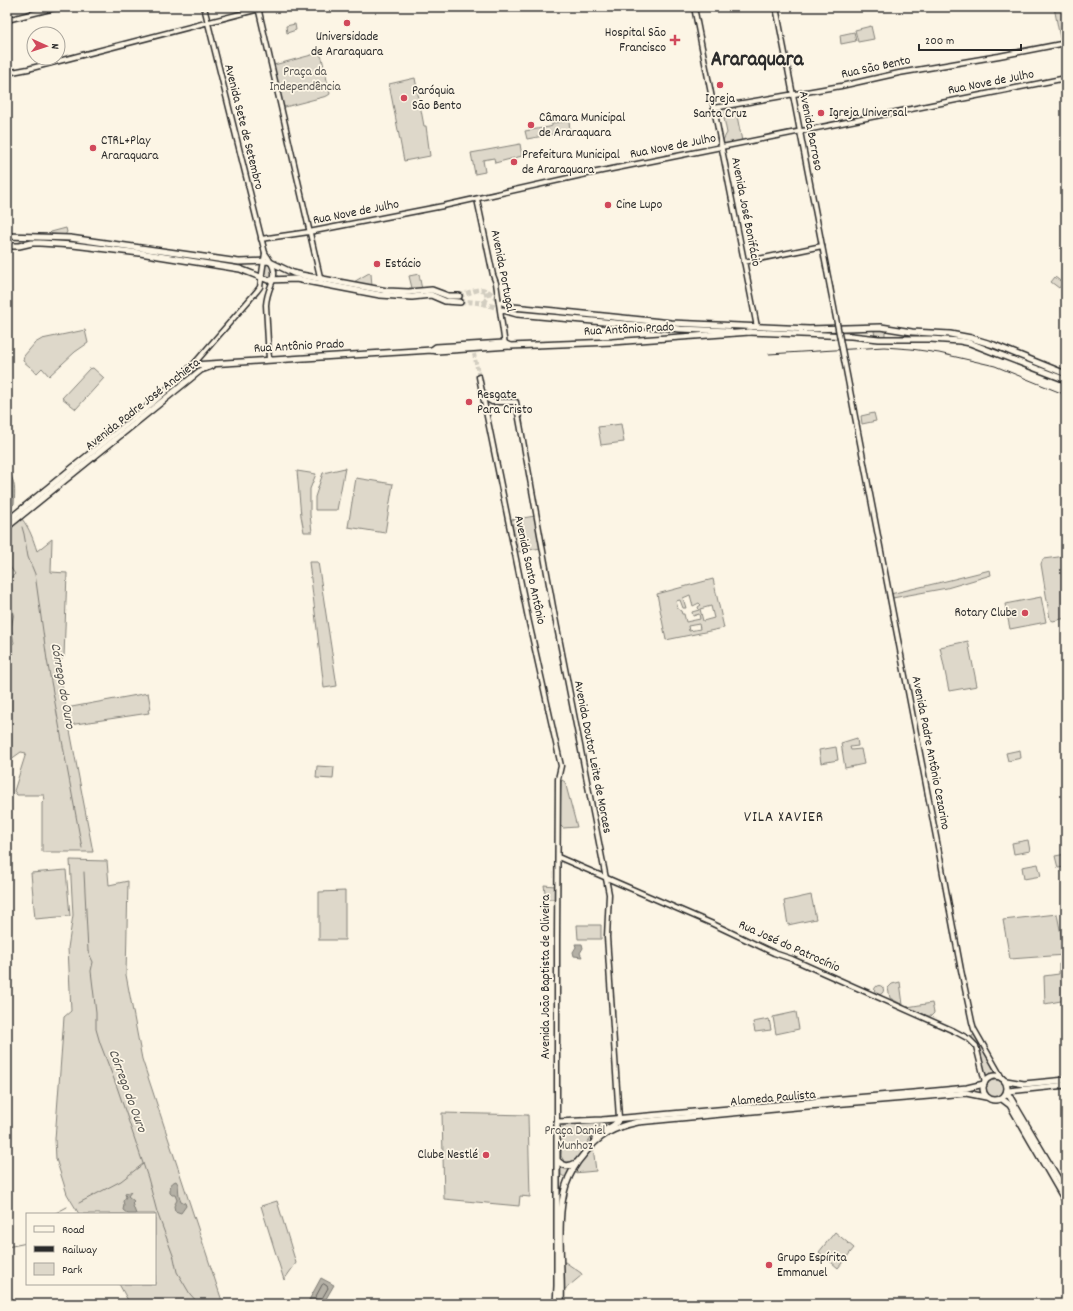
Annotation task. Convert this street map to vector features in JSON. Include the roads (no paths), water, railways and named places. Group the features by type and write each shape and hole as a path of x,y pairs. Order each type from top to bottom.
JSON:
{"main road":[{"path":"459,296 448,296 432,290 409,292 387,291 321,281 296,279 274,281 261,278 240,269 140,253 73,245 40,243 8,246 8,241 9,236 70,238 239,262 272,262 293,273 321,281 380,295 412,297 431,296 446,302 460,302"},
{"path":"22,237 23,245"},
{"path":"202,263 206,261 208,257"},
{"path":"502,302 513,307 555,310 671,323 821,329 881,327 912,332 950,334 971,338 1014,352 1066,374"},
{"path":"503,310 517,314 680,329 851,336 874,339 931,339 970,343 1066,380"},
{"path":"874,327 872,332 874,339"},
{"path":"884,339 889,329"},
{"name":"Rua Antônio Prado","path":"216,364 432,350 436,347 474,349 506,345 612,342 750,332"},
{"name":"Avenida Padre José Anchieta","path":"7,521 145,409 185,374 193,365 216,364"},
{"name":"Avenida Padre José Anchieta","path":"7,527 201,370 216,364"},
{"path":"1066,1080 1024,1084 1004,1080 998,1076 990,1077 984,1083 983,1091 986,1097 995,1101 1002,1099 1008,1091 1066,1085"},
{"path":"1004,1080 1008,1091 1066,1192"},
{"name":"Alameda Paulista","path":"557,1122 602,1120 936,1091 967,1088 984,1083"},
{"name":"Alameda Paulista","path":"576,1163 594,1141 616,1128 627,1124 650,1120 960,1093 973,1093 986,1097"},
{"path":"1002,1099 1010,1105 1066,1202"},
{"path":"594,1141 596,1136 601,1132 617,1123 619,1118"},
{"path":"601,1132 602,1120"},
{"path":"556,1304 556,1216 558,1182 557,1122"},
{"path":"558,1161 565,1166 571,1166 576,1163"},
{"path":"561,1304 561,1214 567,1183 576,1163"},
{"path":"558,1182 562,1180 567,1183"}],"street":[{"path":"7,20 58,7"},
{"name":"Avenida Sete de Setembro","path":"204,7 261,239 265,253 272,262"},
{"path":"7,73 159,36 258,8 267,7"},
{"name":"Avenida José Bonifácio","path":"694,7 757,327"},
{"name":"Avenida Barroso","path":"776,7 857,427"},
{"path":"258,8 321,281"},
{"name":"Rua São Bento","path":"714,108 1066,43"},
{"name":"Rua Nove de Julho","path":"261,239 309,232 477,199 582,175 1066,78"},
{"name":"Avenida Portugal","path":"477,199 496,283 506,345"},
{"path":"744,262 822,246"},
{"name":"Avenida Barroso","path":"815,247 824,258"},
{"name":"Avenida Sete de Setembro","path":"193,365 260,287 265,253"},
{"path":"269,360 266,297 274,281 272,262"},
{"name":"Avenida Santo Antônio","path":"479,377 528,618 561,766"},
{"path":"482,391 487,399 492,402"},
{"path":"485,406 487,403 492,402"},
{"name":"Avenida Doutor Leite de Moraes","path":"492,402 516,402 553,605 609,894 607,937 619,1118"},
{"name":"Avenida Padre Antônio Cezarino","path":"857,427 940,854 960,970 974,1029 1004,1080"},
{"name":"Avenida João Baptista de Oliveira","path":"557,1122 558,780 561,766"},
{"name":"Rua José do Patrocínio","path":"558,857 642,893 774,953 792,959 858,988 969,1039"},
{"path":"974,1029 969,1039 977,1048 984,1083"}],"water":[{"path":"7,470 12,478 15,490 14,504 7,510 8,496 11,494 7,478"},
{"path":"575,944 582,944 583,948 580,953 582,957 574,956 573,952 576,947"},
{"path":"176,1181 178,1184 181,1201 185,1203 186,1206 181,1213 175,1211 174,1206 177,1200 175,1195 170,1193 171,1186"},
{"path":"131,1192 128,1196 134,1201 132,1203 136,1213 127,1213 123,1210 123,1201 126,1197 125,1194"},
{"path":"321,1278 334,1285 323,1304 316,1304 309,1300"}],"waterway":[{"path":"11,507 11,512"},
{"name":"Córrego do Ouro","path":"22,527 28,557 35,574 47,660 82,848"},
{"name":"Córrego do Ouro","path":"84,872 88,951 93,962 91,971 96,1013 96,1029 148,1178 157,1212 174,1258 177,1272 190,1294 199,1304"},
{"path":"79,1203 121,1181 143,1164"},
{"path":"56,1213 67,1207"},
{"path":"7,1247 26,1243"}],"tunnel":[{"path":"459,296 477,290 485,290 501,302"},
{"path":"484,303 487,298 486,290"},
{"path":"460,302 482,303 503,310"},
{"path":"474,354 479,377"}],"railway":[{"path":"769,354 884,347 911,349 939,353 995,366 1066,395"}],"place":[{"name":"Universidade de Araraquara","path":"347,23"},
{"name":"Hospital São Francisco","path":"675,40"},
{"name":"Igreja Santa Cruz","path":"720,85"},
{"name":"Paróquia São Bento","path":"404,98"},
{"name":"Igreja Universal","path":"821,113"},
{"name":"Câmara Municipal de Araraquara","path":"531,125"},
{"name":"CTRL+Play Araraquara","path":"93,148"},
{"name":"Prefeitura Municipal de Araraquara","path":"514,162"},
{"name":"Cine Lupo","path":"608,205"},
{"name":"Estácio","path":"377,264"},
{"name":"Resgate Para Cristo","path":"469,402"},
{"name":"Rotary Clube","path":"1025,613"},
{"name":"Clube Nestlé","path":"486,1155"},
{"name":"Grupo Espírita Emmanuel","path":"769,1265"}],"district":[{"name":"Araraquara","path":"757,61"},
{"name":"VILA XAVIER","path":"784,818"}],"park label":[{"name":"Praça da Independência","path":"305,80"},
{"name":"Praça Daniel Munhoz","path":"575,1138"}]}
